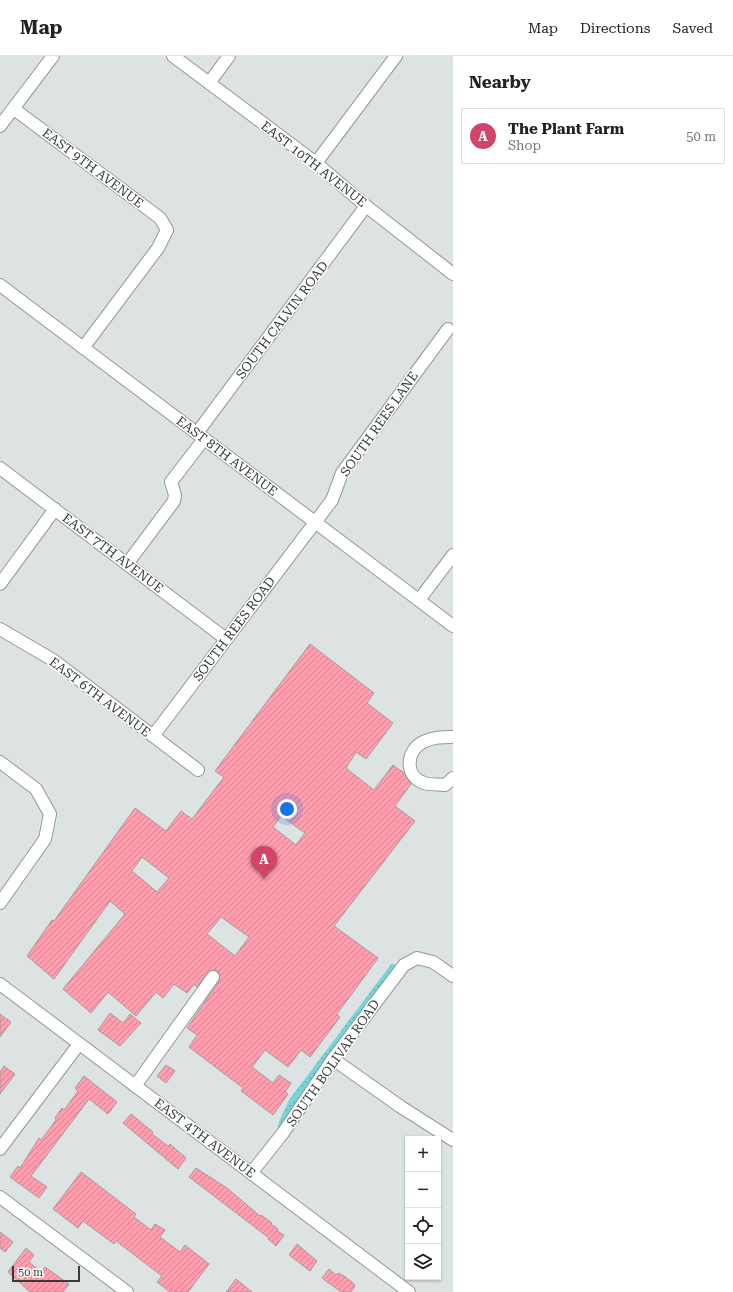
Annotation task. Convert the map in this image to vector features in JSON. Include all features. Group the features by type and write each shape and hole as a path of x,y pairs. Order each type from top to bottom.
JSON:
{"street":[{"path":"0,126 53,56"},
{"name":"EAST 10TH AVENUE","path":"173,56 316,163 366,206 453,274"},
{"path":"209,83 229,56"},
{"path":"316,163 396,56"},
{"name":"EAST 9TH AVENUE","path":"14,109 160,218 167,230 158,248 83,348"},
{"name":"SOUTH CALVIN ROAD","path":"127,564 174,501 175,495 171,482 201,436 366,206"},
{"name":"EAST 8TH AVENUE","path":"0,285 453,626"},
{"name":"SOUTH REES LANE","path":"315,522 332,500 342,473 448,329"},
{"name":"EAST 7TH AVENUE","path":"0,468 226,639"},
{"path":"0,584 55,509"},
{"name":"SOUTH REES ROAD","path":"153,736 315,522"},
{"path":"419,600 453,555"},
{"name":"EAST 6TH AVENUE","path":"0,629 52,660 198,770"},
{"path":"453,736 435,737 422,742 412,750 408,762 411,772 423,782 445,785 453,778"},
{"path":"0,762 36,789 50,814 45,838 1,898"},
{"name":"SOUTH BOLIVAR ROAD","path":"252,1172 283,1133 334,1059 404,965 417,958 433,962 453,976"},
{"path":"135,1086 213,977"},
{"name":"EAST 4TH AVENUE","path":"0,984 252,1172 409,1292"},
{"path":"0,1149 79,1044"},
{"path":"334,1059 401,1107 453,1140"},
{"path":"0,1197 127,1292"}],"shaded area":[{"path":"392,963 397,967 277,1133 279,1122 289,1100"}],"building":[{"path":"310,644 374,693 367,703 393,723 366,759 356,752 346,768 374,790 393,765 404,773 411,784 395,806 415,821 334,926 378,958 337,1014 340,1017 310,1057 301,1050 288,1067 265,1050 252,1067 273,1083 279,1075 291,1083 285,1092 288,1094 273,1115 241,1091 243,1088 189,1047 197,1035 187,1028 219,981 220,974 217,971 210,970 197,987 194,984 187,993 174,984 163,998 156,992 136,1016 108,992 91,1013 63,989 125,914 110,901 54,979 27,956 135,808 166,831 181,811 192,819 224,777 215,771","holes":["281,816 305,833 296,845 273,827","142,857 169,878 157,892 132,871","221,917 249,937 235,956 207,934"]},
{"path":"110,1013 123,1023 130,1014 141,1023 120,1046 98,1030"},
{"path":"0,1014 11,1022 0,1037"},
{"path":"166,1065 175,1071 166,1083 157,1076"},
{"path":"4,1066 15,1074 0,1094 0,1072"},
{"path":"84,1076 117,1102 108,1114 89,1099 31,1176 47,1187 39,1198 10,1177 18,1166 20,1168 39,1138 41,1140 56,1120 55,1118 62,1108 64,1110 78,1091 75,1088"},
{"path":"131,1114 153,1132 152,1134 168,1146 170,1144 186,1158 178,1169 123,1123"},
{"path":"196,1168 227,1188 260,1216 261,1215 272,1223 271,1224 278,1229 277,1231 284,1235 276,1246 268,1239 269,1238 189,1177"},
{"path":"81,1172 136,1214 134,1217 151,1230 155,1224 165,1230 160,1237 180,1252 185,1245 209,1264 188,1292 170,1292 157,1282 162,1276 116,1241 114,1244 83,1221 78,1228 53,1209"},
{"path":"0,1232 13,1242 5,1252 0,1248"},
{"path":"297,1244 317,1261 310,1271 289,1255"},
{"path":"26,1248 34,1255 29,1262 41,1272 45,1267 69,1284 63,1292 30,1292 8,1272"},
{"path":"329,1269 336,1275 338,1273 352,1282 355,1286 351,1292 341,1292 322,1278"},
{"path":"236,1279 252,1292 226,1292"}],"place":[{"name":"The Plant Farm","path":"264,879"}]}
